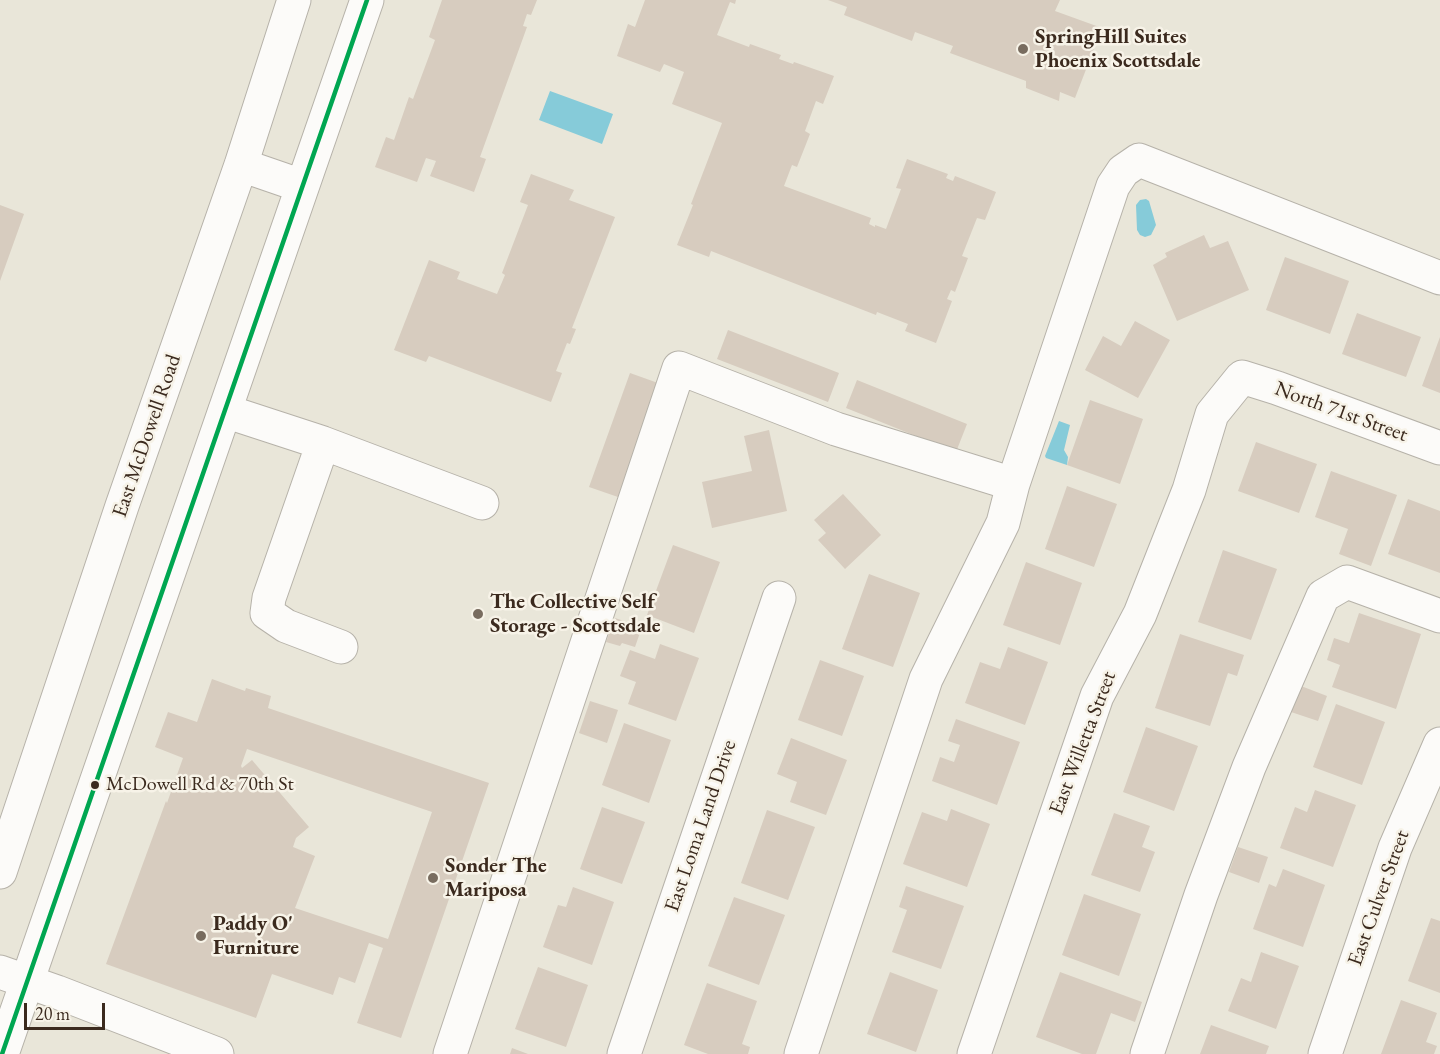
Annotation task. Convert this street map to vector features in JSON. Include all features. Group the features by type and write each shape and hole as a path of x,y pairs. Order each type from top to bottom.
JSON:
{"main road":[{"name":"East McDowell Road","path":"0,872 122,506 241,165 294,0"},
{"path":"2,1054 14,976 225,411 367,0"},
{"path":"801,1054 926,679 1003,523 1013,484 1113,186 1123,171 1139,160 1440,278"},
{"path":"241,165 302,186"},
{"path":"450,1054 679,368 836,429 1013,484"},
{"name":"North 71st Street","path":"1242,377 1440,448"},
{"name":"East Willetta Street","path":"974,1054 1097,696 1140,614 1189,490 1212,414 1242,377"},
{"path":"225,411 322,443 482,503"},
{"path":"322,443 269,598 267,613 286,626 341,647"},
{"path":"1147,1054 1201,895 1249,766 1323,596 1347,582 1440,616"},
{"name":"East Loma Land Drive","path":"624,1054 779,598"},
{"name":"East Culver Street","path":"1325,1054 1395,848 1440,744"},
{"path":"14,976 217,1054"}],"water":[{"path":"550,91 613,114 602,144 539,120"},
{"path":"1140,200 1149,201 1156,225 1151,235 1145,237 1137,230 1136,205"},
{"path":"1059,421 1070,425 1064,450 1068,457 1067,465 1045,456"}],"building":[{"path":"442,0 537,0 531,15 527,14 523,26 527,27 480,157 486,159 474,192 430,176 436,161 426,158 417,182 375,167 386,137 394,140 409,97 413,99 435,40 429,37"},
{"path":"645,0 736,0 735,4 730,2 717,35 749,47 750,44 781,55 779,59 834,76 823,104 816,101 805,131 810,134 797,167 792,165 784,186 871,218 869,224 886,229 901,189 896,188 907,159 948,174 946,178 953,181 955,176 996,192 985,220 977,218 962,256 968,258 955,292 951,290 947,299 952,301 936,343 905,331 908,324 877,312 876,315 711,251 709,257 677,245 722,123 672,104 684,72 664,64 660,72 617,56 628,24 635,27"},
{"name":"SpringHill Suites Phoenix Scottsdale","path":"828,0 1060,0 1055,11 1102,28 1075,98 1060,92 1059,101 1026,88 1026,81 950,53 953,46 915,32 912,41 844,15 847,7"},
{"path":"531,174 574,190 569,200 615,217 572,328 576,329 570,344 567,343 556,371 562,373 551,402 429,356 426,362 394,350 429,260 460,272 457,279 497,294 505,275 502,273 528,205 520,202"},
{"path":"0,205 24,214 0,281"},
{"path":"1204,235 1210,248 1228,241 1249,290 1177,321 1153,265 1167,257 1165,253"},
{"path":"1285,257 1349,281 1330,334 1266,310"},
{"path":"1357,313 1421,337 1406,377 1342,354"},
{"path":"1135,321 1170,340 1138,398 1085,370 1103,336 1121,346"},
{"path":"728,330 839,373 828,402 717,359"},
{"path":"1440,337 1440,393 1422,386"},
{"path":"630,373 658,383 618,497 589,487"},
{"path":"857,380 967,424 956,452 846,408"},
{"path":"1090,400 1143,419 1120,484 1067,465"},
{"path":"769,430 787,511 712,528 702,482 752,471 744,436"},
{"path":"1256,442 1317,464 1299,513 1238,491"},
{"path":"1331,471 1397,495 1371,566 1339,554 1348,529 1315,517"},
{"path":"1067,486 1117,504 1094,567 1045,549"},
{"path":"843,494 881,535 845,569 818,540 826,533 814,520"},
{"path":"1408,499 1440,511 1440,573 1388,554"},
{"path":"673,545 720,562 694,633 647,615"},
{"path":"1223,550 1277,569 1251,640 1198,622"},
{"path":"1026,562 1082,583 1060,645 1003,625"},
{"path":"869,574 920,593 893,667 842,649"},
{"path":"1359,613 1421,634 1396,709 1332,687 1340,665 1327,660 1334,638 1349,643"},
{"path":"615,618 642,627 635,647 606,642"},
{"path":"1180,634 1244,655 1237,676 1228,673 1210,726 1155,708"},
{"path":"660,644 699,658 676,721 628,704 636,682 620,676 630,650 655,659"},
{"path":"1008,647 1048,662 1025,725 965,703 980,662 1000,669"},
{"path":"820,660 864,676 842,736 798,720"},
{"path":"212,679 245,691 246,688 271,696 268,708 489,783 401,1038 357,1023 383,948 369,943 355,983 339,977 333,995 272,974 256,1018 106,964 183,758 155,747 168,712 197,722","holes":["247,749 432,812 388,939 295,908 315,856 293,847 296,838 309,827 252,760 242,768 241,766"]},
{"path":"1301,686 1327,696 1318,721 1291,712"},
{"path":"590,701 618,710 607,743 579,733"},
{"path":"1336,704 1385,722 1362,785 1313,767"},
{"path":"956,719 1020,742 997,805 932,781 940,757 954,762 960,745 948,741"},
{"path":"624,723 671,740 649,803 602,785"},
{"path":"1146,727 1198,746 1174,811 1123,792"},
{"path":"791,738 847,760 826,815 790,802 797,782 777,774"},
{"path":"1315,790 1356,805 1333,867 1280,848 1295,807 1307,812"},
{"path":"602,807 645,822 622,884 580,869"},
{"path":"951,809 990,824 967,887 903,864 922,812 947,821"},
{"path":"767,810 815,827 788,900 741,883"},
{"path":"1114,813 1150,826 1142,847 1155,852 1140,892 1091,875"},
{"path":"1238,847 1268,857 1259,883 1229,872"},
{"path":"1283,869 1325,885 1303,947 1253,929 1269,884 1276,887"},
{"path":"906,886 964,906 941,969 892,952 907,910 899,907"},
{"path":"573,887 614,902 592,965 543,947 558,905 566,907"},
{"path":"1084,894 1141,914 1119,976 1062,955"},
{"path":"734,897 785,915 759,985 708,966"},
{"path":"1431,918 1440,921 1440,993 1408,981"},
{"path":"1261,952 1299,966 1276,1029 1228,1011 1241,978 1251,982"},
{"path":"538,967 588,985 566,1047 515,1029"},
{"path":"890,972 938,990 916,1052 867,1034"},
{"path":"1060,972 1142,1002 1135,1022 1111,1013 1096,1054 1082,1054 1036,1037"},
{"path":"707,983 757,1001 742,1044 750,1047 748,1054 708,1054 684,1045"},
{"path":"1401,1000 1437,1013 1426,1042 1437,1046 1434,1054 1381,1054"},
{"path":"1211,1025 1269,1046 1266,1054 1200,1054"},
{"path":"512,1048 528,1054 510,1054"}],"transit line":[{"path":"2,1054 367,0"}],"place":[{"name":"SpringHill Suites Phoenix Scottsdale","path":"1023,49"},
{"name":"The Collective Self Storage - Scottsdale","path":"478,614"},
{"name":"McDowell Rd & 70th St","path":"95,785"},
{"name":"Sonder The Mariposa","path":"433,878"},
{"name":"Paddy O' Furniture","path":"201,936"}]}
